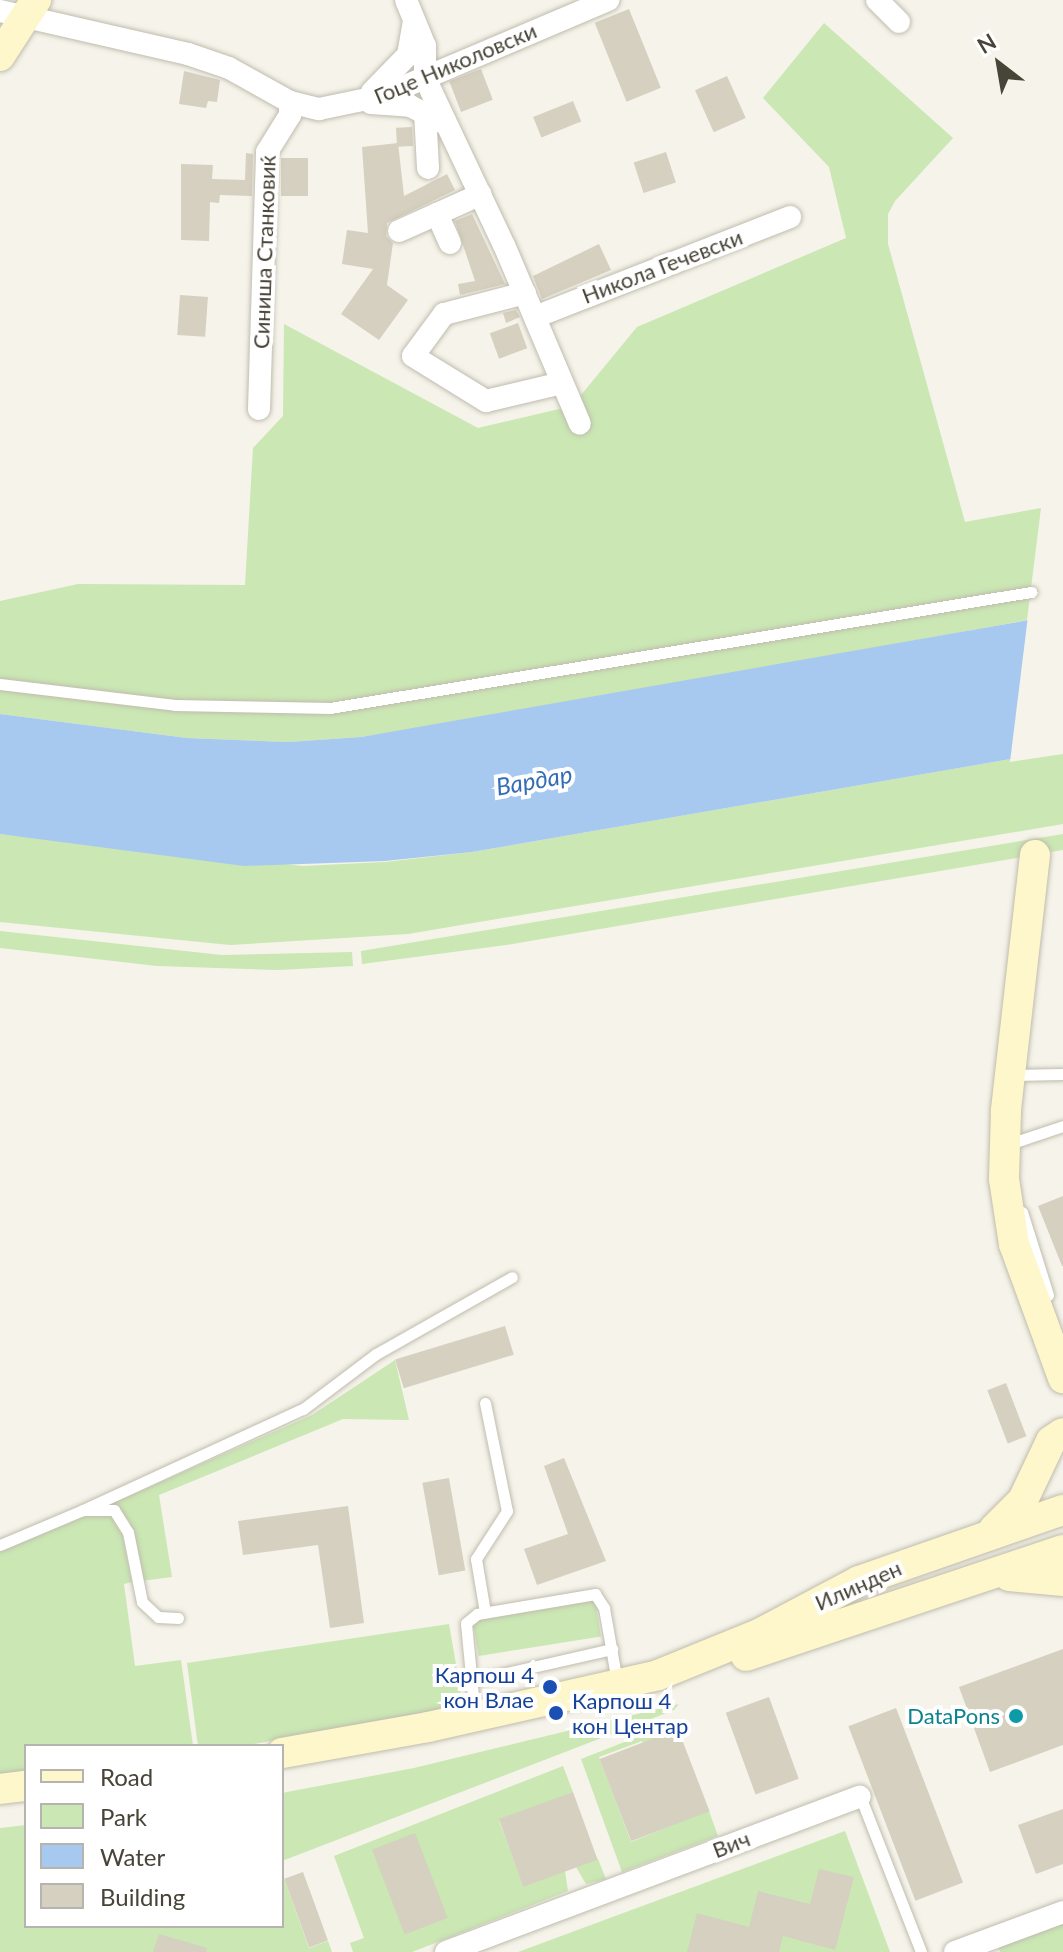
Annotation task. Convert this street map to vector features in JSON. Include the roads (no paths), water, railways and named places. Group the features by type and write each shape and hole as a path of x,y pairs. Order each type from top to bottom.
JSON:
{"street":[{"name":"Гоце Николовски","path":"21,10 208,60 290,102 319,109 354,103 608,0"},
{"path":"877,0 899,22"},
{"path":"410,9 425,46 425,76 481,194 580,424"},
{"path":"354,103 403,63 412,45 410,9"},
{"path":"2,50 21,10"},
{"name":"Синиша Станковиќ","path":"259,409 267,152 290,115 290,102"},
{"path":"354,103 384,102 425,112 446,124"},
{"path":"425,112 428,168"},
{"path":"399,231 481,194"},
{"path":"437,214 450,243"},
{"name":"Никола Гечевски","path":"535,317 790,217"},
{"path":"525,293 444,314 413,356 486,401 562,383"},
{"path":"1035,855 1004,1149 1008,1215 1063,1378"},
{"path":"983,1538 1023,1500 1051,1441 1063,1433"},
{"name":"Илинден","path":"658,1675 759,1634 859,1581 1063,1510"},
{"name":"Илинден","path":"284,1753 475,1717 751,1654 1063,1550"},
{"path":"979,1580 1021,1575 1063,1581"},
{"path":"0,1789 24,1786"},
{"name":"Вич","path":"446,1952 860,1796"},
{"path":"955,1952 997,1944 1063,1912"}],"lane":[{"path":"0,684 222,708 343,707 1031,592"},
{"path":"1011,1075 1063,1074"},
{"path":"1063,1126 1015,1142 1009,1154 1063,1336"},
{"path":"0,1545 303,1409 376,1354 512,1277"},
{"path":"485,1403 507,1511 476,1559 485,1612"},
{"path":"83,1510 107,1508 120,1514 142,1602 158,1617 178,1618"},
{"path":"475,1717 466,1623 472,1615 485,1612 587,1591 600,1598 617,1685"},
{"path":"471,1681 612,1649"},
{"name":"Вич","path":"860,1796 921,1952"}],"water":[{"name":"Вардар","path":"1063,614 1063,750 472,852 385,861 244,866 0,834 0,714 187,738 288,742 361,737"}],"place":[{"name":"Карпош 4 кон Влае","path":"550,1687"},
{"name":"Карпош 4 кон Центар","path":"556,1713"},
{"name":"DataPons","path":"1016,1716"}]}
